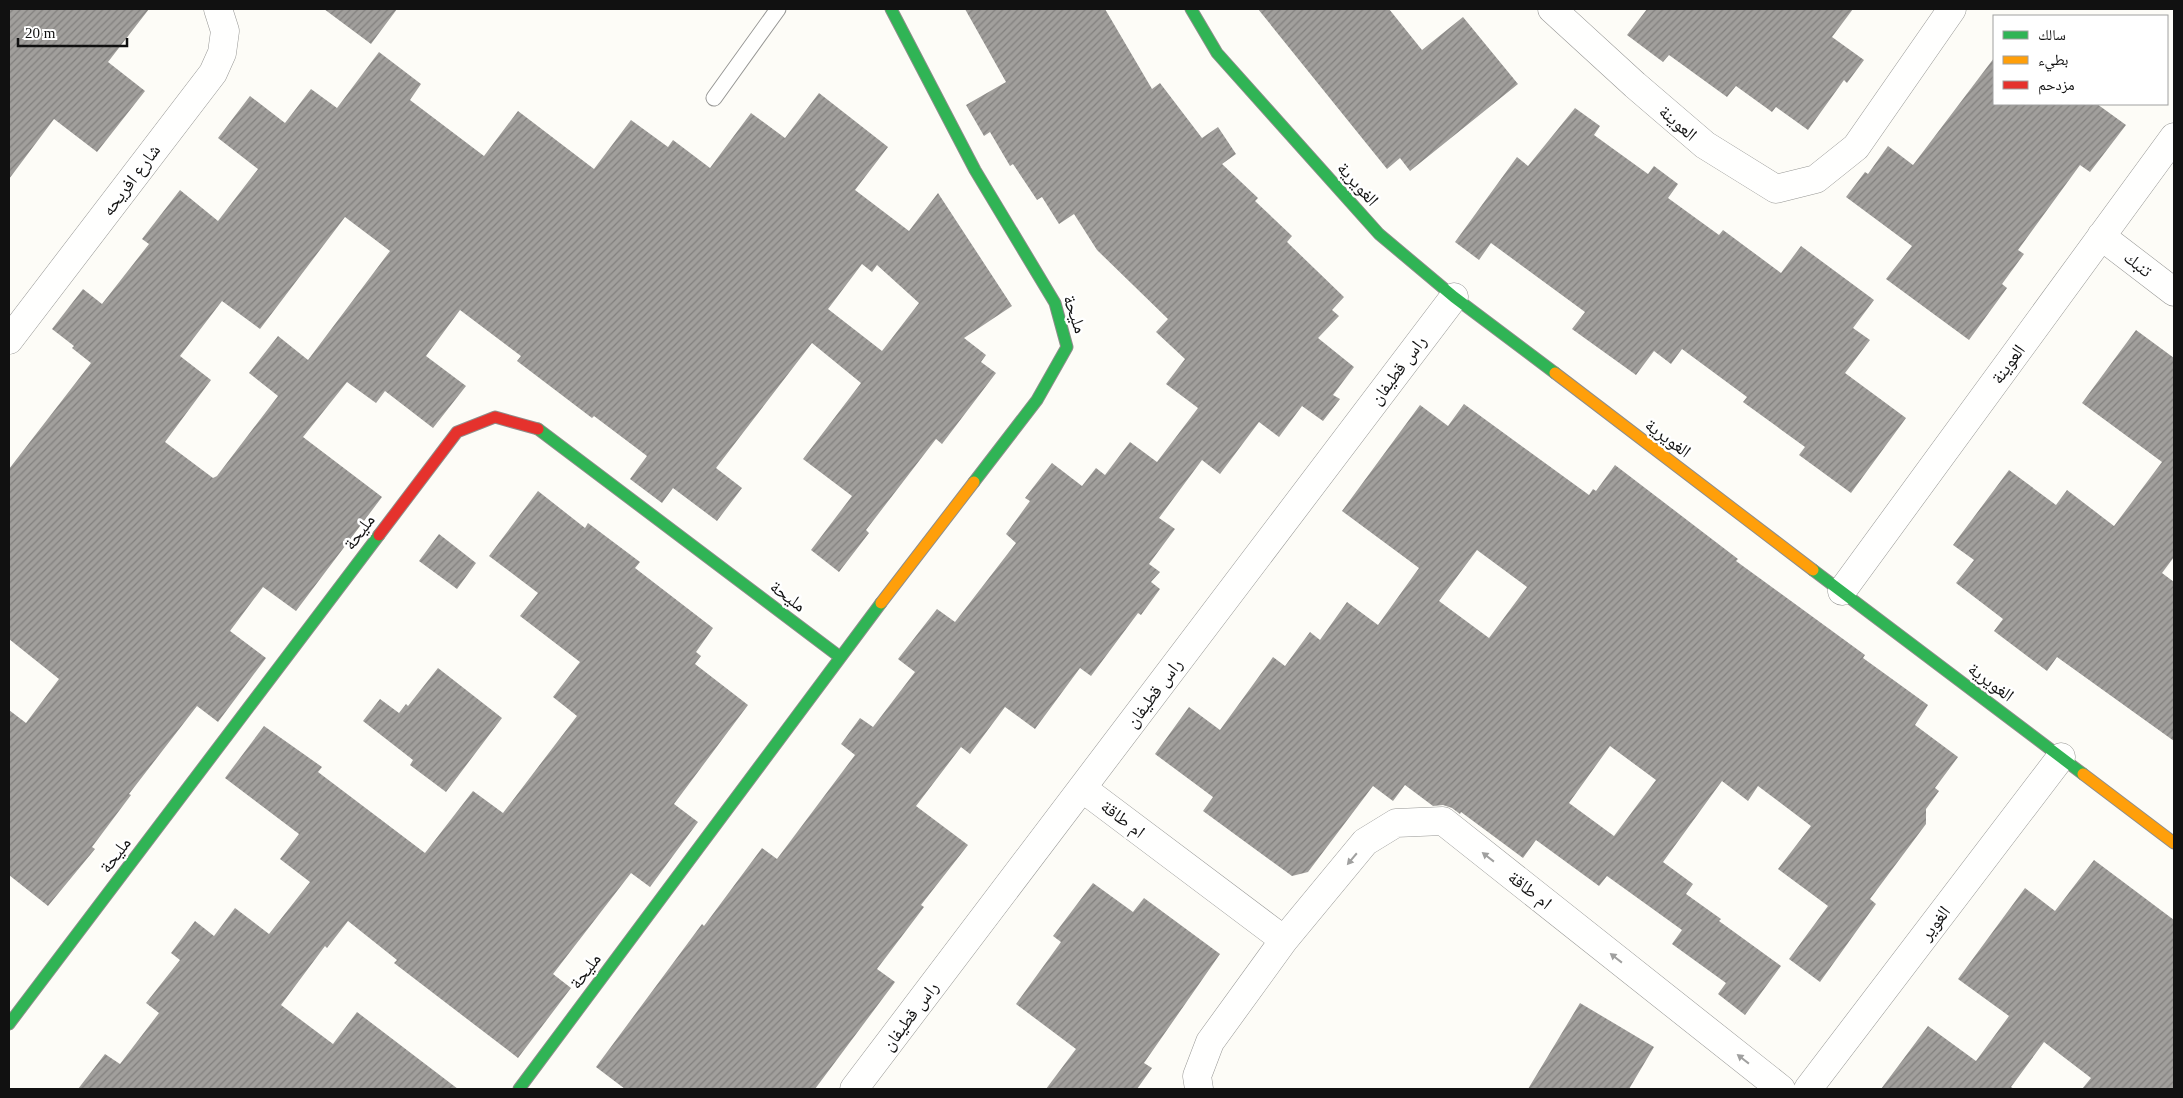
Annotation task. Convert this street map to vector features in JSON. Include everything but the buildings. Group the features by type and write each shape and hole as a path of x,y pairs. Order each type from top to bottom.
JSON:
{"street":[{"name":"شارع افريحه","path":"9,340 213,73 222,53 225,32 218,9"},
{"name":"مليحة","path":"518,1089 840,657 1037,400 1067,347 1055,303 975,170 891,9"},
{"name":"الغويرية","path":"1192,9 1217,53 1379,234 1454,297 2174,843"},
{"name":"العوينة","path":"1552,9 1635,85 1705,145 1776,189 1816,180 1856,146 1952,9"},
{"name":"العوينة","path":"1842,591 2174,138"},
{"name":"تنبك","path":"2101,236 2174,292"},
{"name":"راس قطيفان","path":"854,1089 1454,297"},
{"name":"مليحة","path":"9,1024 457,432 495,417 536,428 840,657"},
{"name":"الغوير","path":"1808,1089 2061,757"},
{"name":"ام طاقة","path":"1082,788 1284,940"},
{"name":"ام طاقة","path":"1199,1089 1196,1076 1210,1042 1284,940 1365,842 1396,823 1442,821 1781,1089"}],"lane":[{"path":"714,98 778,9"}],"traffic: fast":[{"path":"891,9 975,170 1055,303 1067,347 1037,400 974,482"},
{"path":"1191,9 1217,53 1379,234 1454,297 1555,373"},
{"path":"538,429 840,657"},
{"path":"9,1024 379,535"},
{"path":"1813,570 2083,774"},
{"path":"519,1089 881,603"}],"traffic: slow":[{"path":"1555,373 1813,570"},
{"path":"881,603 974,482"},
{"path":"2083,774 2174,843"}],"traffic: jam":[{"path":"379,535 457,432 495,417 538,429"}]}
